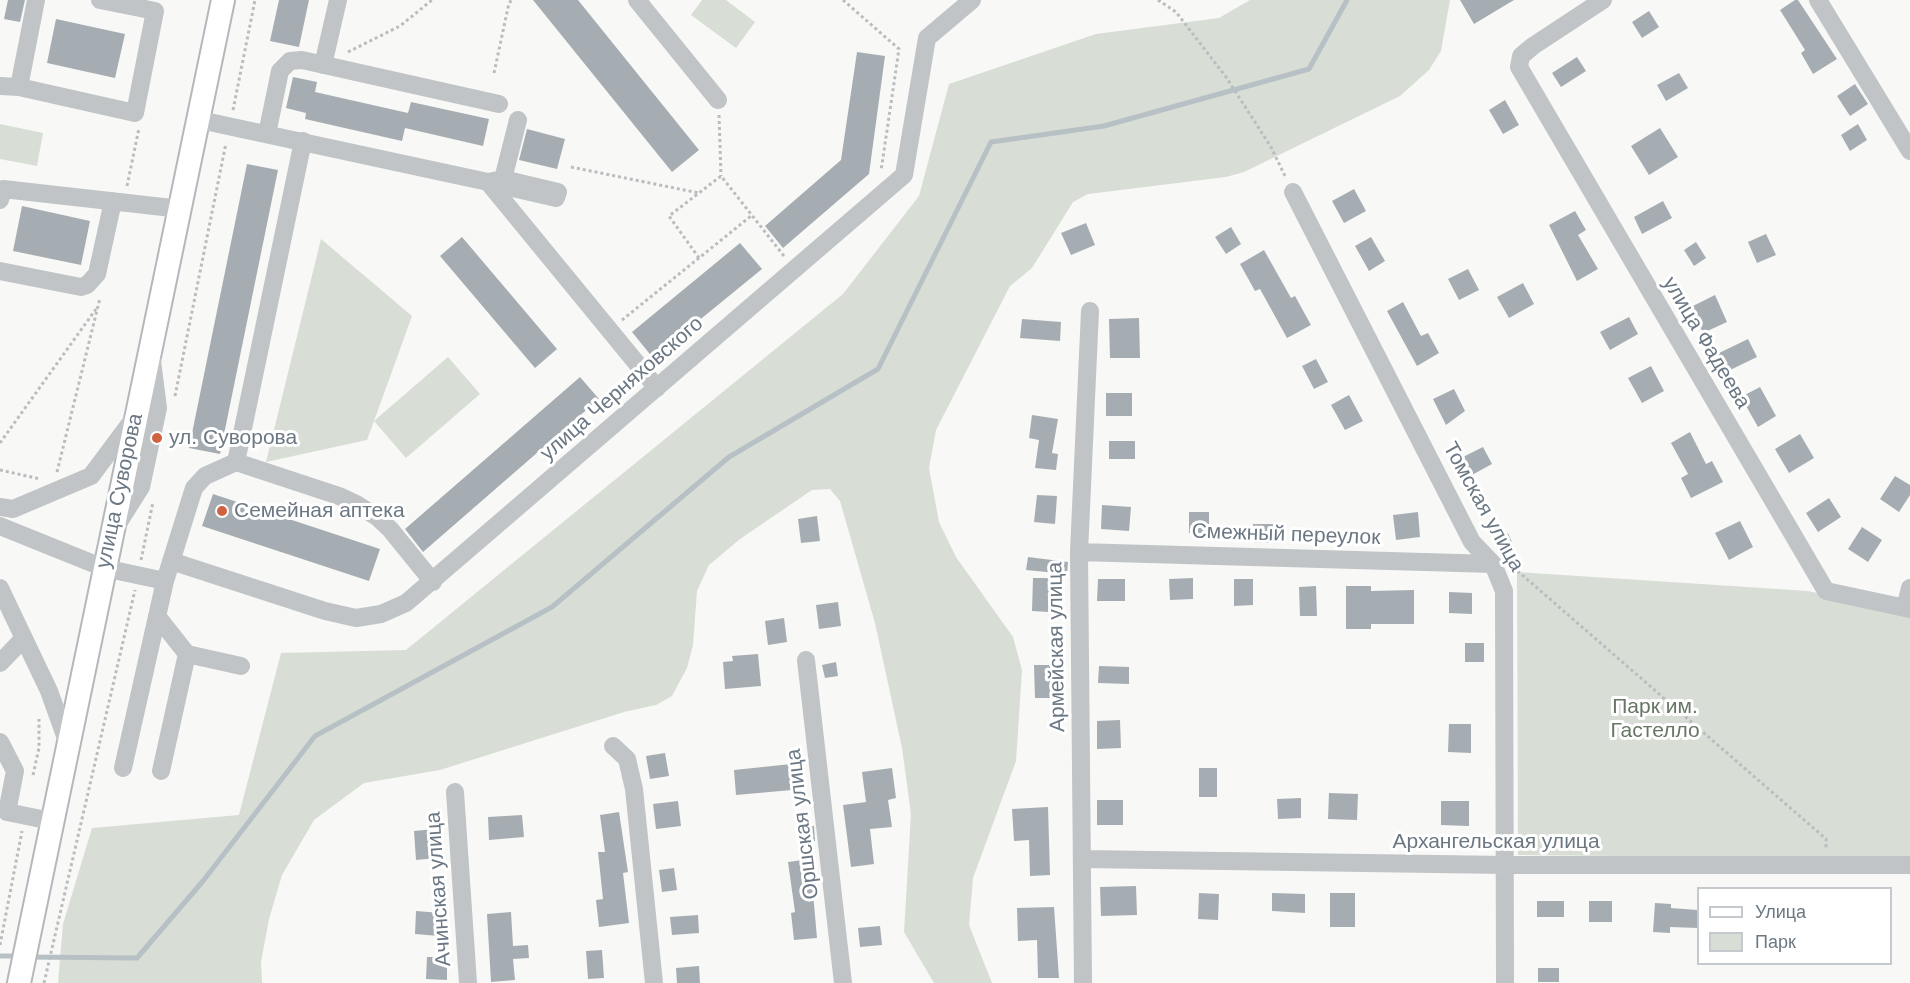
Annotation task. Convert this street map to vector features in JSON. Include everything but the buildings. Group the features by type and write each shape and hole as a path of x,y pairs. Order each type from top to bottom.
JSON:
{"main road":[{"name":"улица Суворова","path":"19,983 111,534 200,120 223,0"}],"street":[{"path":"19,87 36,0"},
{"path":"0,86 19,87 135,112 155,11 100,0"},
{"path":"323,65 338,0"},
{"path":"637,0 718,100"},
{"name":"улица Черняховского","path":"171,561 325,611 356,618 381,614 406,603 903,175 927,38 972,0"},
{"name":"улица Фадеева","path":"1603,0 1533,46 1521,56 1519,67 1826,591 1908,608"},
{"path":"1818,0 1910,151"},
{"path":"267,134 280,71 290,61 302,60 500,104"},
{"path":"200,120 496,180 554,262 657,388"},
{"path":"496,180 518,120"},
{"path":"236,462 303,141"},
{"name":"Томская улица","path":"1293,192 1472,542 1493,564 1504,591 1505,983"},
{"path":"1,193 113,201 181,209"},
{"path":"0,271 81,287 87,285 97,273 113,201"},
{"name":"Армейская улица","path":"1083,983 1078,552 1090,311"},
{"path":"111,534 141,487 158,408 150,350"},
{"path":"0,507 13,509 91,476 136,416"},
{"path":"123,768 165,581 194,488 205,476 236,462 339,496 377,517 390,529 433,582"},
{"path":"0,526 104,568 165,581"},
{"name":"Смежный переулок","path":"1078,552 1493,564"},
{"path":"0,588 49,691 68,744"},
{"path":"1908,608 1910,588"},
{"path":"157,616 188,654 241,666"},
{"path":"0,663 24,638"},
{"path":"161,771 188,654"},
{"name":"Оршская улица","path":"806,660 843,983"},
{"path":"0,742 15,771 7,812 51,821"},
{"path":"613,746 627,759 634,789 654,983"},
{"name":"Ачинская улица","path":"455,792 468,983"},
{"name":"Архангельская улица","path":"1082,860 1506,865 1910,865"}],"path":[{"path":"323,65 400,26 432,0"},
{"path":"494,73 509,3 512,0"},
{"path":"843,0 899,49 879,180"},
{"path":"1158,0 1176,12 1228,80 1271,147 1293,192"},
{"path":"571,167 699,193"},
{"path":"699,258 669,216 721,176 787,259"},
{"path":"616,324 751,216"},
{"path":"0,443 97,307"},
{"path":"0,470 44,479"},
{"path":"1493,564 1514,567 1826,839 1827,865"}],"green space":[{"path":"702,0 726,0 755,22 736,48 691,15"},
{"path":"1250,0 1450,0 1441,51 1429,70 1400,96 1244,172 1226,177 1088,194 1073,202 1032,268 1010,286 936,430 929,468 939,522 956,557 1013,637 1022,670 1016,761 973,878 969,925 992,983 934,983 904,932 911,814 902,748 875,623 840,501 830,489 812,490 740,539 709,565 697,591 693,645 687,668 672,696 656,705 624,712 440,770 364,783 314,820 282,875 269,919 261,962 262,983 58,983 63,924 92,828 239,815 281,653 406,650 843,294 919,196 949,84 1096,34 1219,18"},
{"path":"0,124 43,133 37,166 0,159"},
{"path":"321,239 412,316 367,440 266,462"},
{"path":"448,357 480,394 406,458 374,421"},
{"name":"Парк им. Гастелло","path":"1517,572 1808,591 1910,613 1910,859 1518,855"}],"waterway":[{"path":"29,957 137,958 203,881 315,736 552,607 729,457 878,369 991,142 1104,126 1309,69 1347,0"},
{"path":"0,956 19,956"}],"place":[{"name":"ул. Суворова","path":"157,438"},
{"name":"Семейная аптека","path":"222,511"}]}
